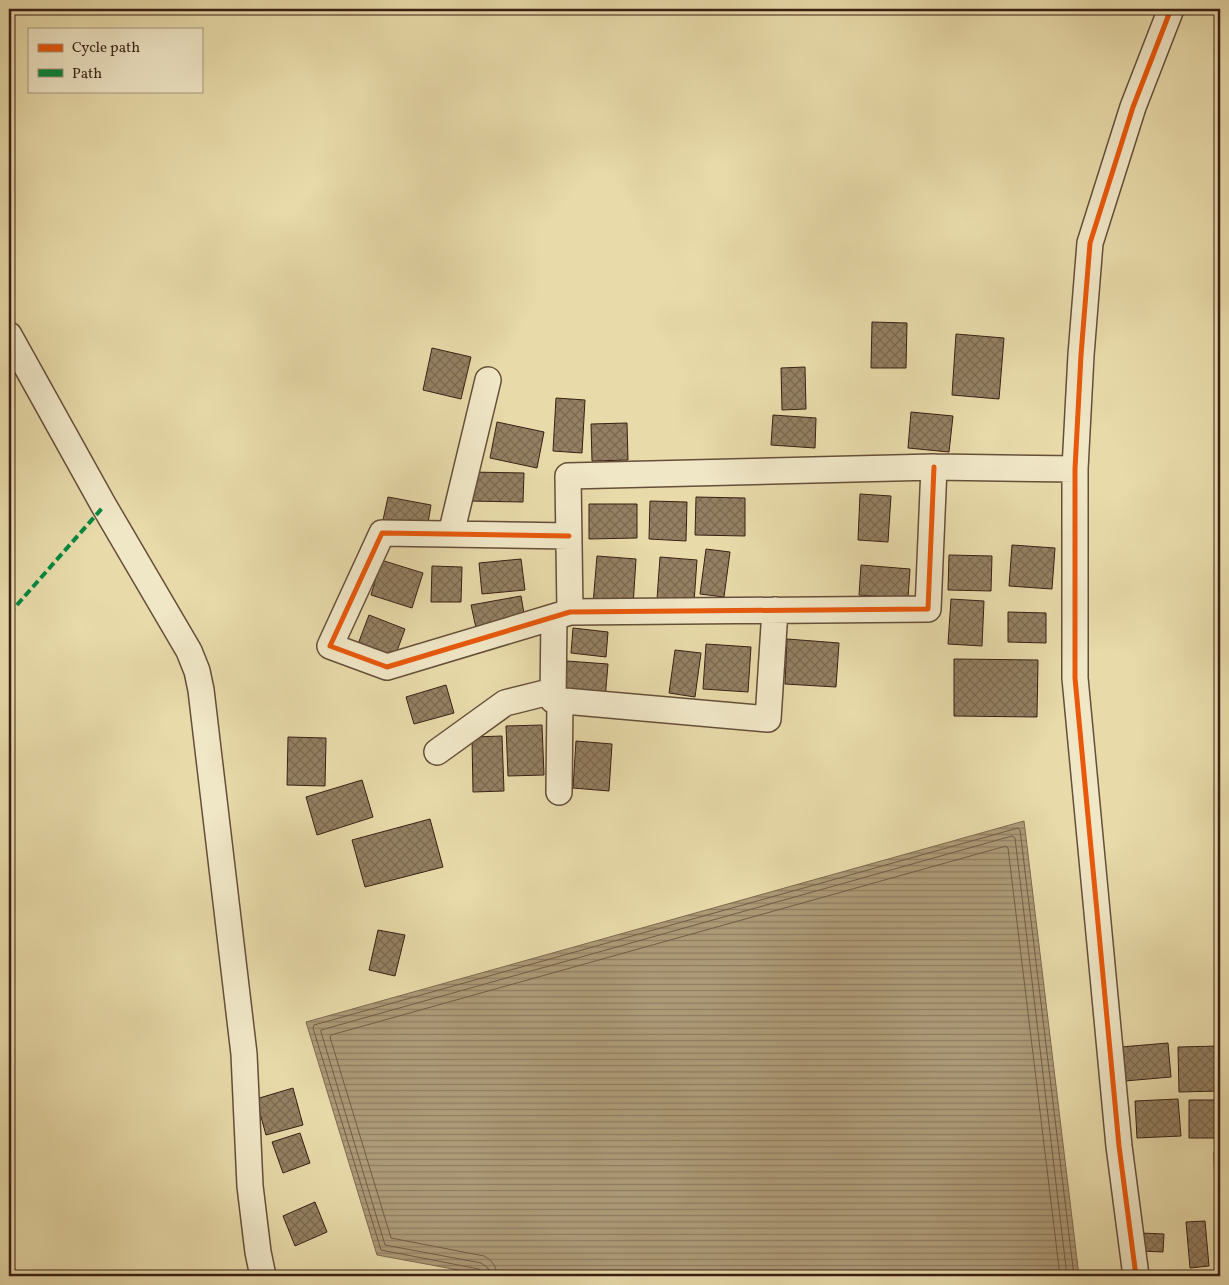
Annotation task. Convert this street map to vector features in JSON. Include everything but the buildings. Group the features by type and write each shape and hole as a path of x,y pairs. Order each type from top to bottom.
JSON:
{"street":[{"path":"1136,1276 1118,1136 1075,678 1075,469 1080,355 1090,243 1133,107 1170,9"},
{"path":"9,335 99,497 189,652 197,671 218,826 244,1054 250,1186 258,1252 263,1276"},
{"path":"450,534 488,380"},
{"path":"559,792 556,696 569,536 568,476 934,467 1075,469"},
{"path":"569,536 382,533 330,646 387,667 562,614 928,609 934,467"},
{"path":"437,752 505,703 556,696 768,719 775,610"}],"water":[{"path":"1024,821 1079,1276 491,1276 377,1255 306,1022"}],"marked path":[{"path":"9,614 104,506"}],"cycle path":[{"path":"1136,1276 1119,1146 1075,678 1075,469 1081,355 1090,243 1133,107 1171,9"},
{"path":"569,536 382,533 330,646 387,667 570,612 928,609 934,467"}]}
